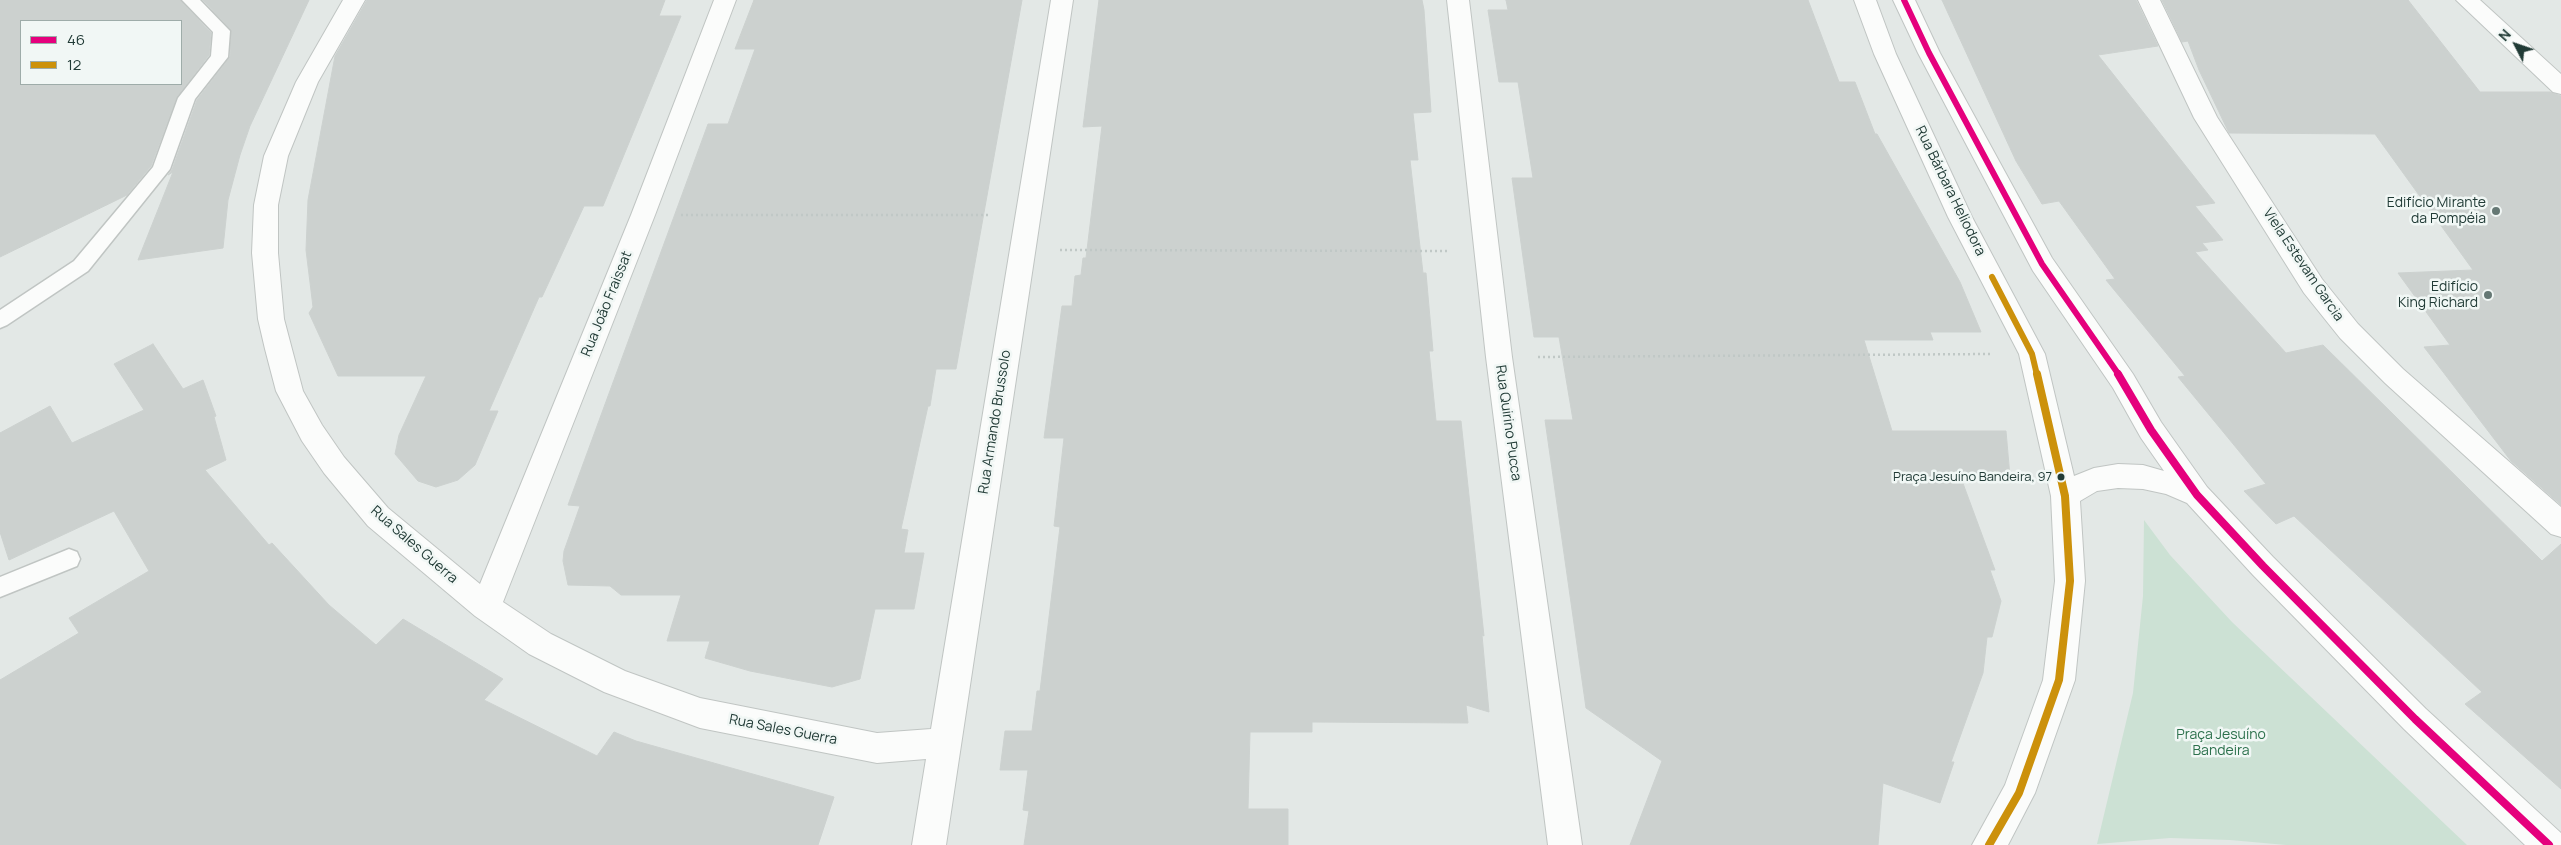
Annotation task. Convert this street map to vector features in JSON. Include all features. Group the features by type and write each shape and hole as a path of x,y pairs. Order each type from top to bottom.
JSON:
{"street":[{"name":"Rua Sales Guerra","path":"354,0 306,82 276,156 266,205 265,253 271,319 290,391 312,433 334,465 378,517 486,607 540,644 606,678 700,713 877,748 945,744"},
{"name":"Rua João Fraissat","path":"486,607 643,215 725,0"},
{"name":"Rua Armando Brussolo","path":"929,845 1062,0"},
{"name":"Rua Quirino Pucca","path":"1458,0 1499,357 1565,845"},
{"name":"Rua Bárbara Heliodora","path":"1865,0 1885,54 1960,217 2032,354 2065,496"},
{"path":"1904,0 1929,52 2042,264 2123,381 2150,430 2197,495 2263,566 2415,719 2549,845"},
{"name":"Viela Estevam Garcia","path":"2149,0 2206,118 2313,286 2349,331 2394,376 2561,525"},
{"path":"2467,0 2561,87"},
{"path":"1996,839 2020,792 2059,680 2070,581 2065,496 2075,488 2094,480 2118,476 2143,477 2171,484 2197,495"}],"lane":[{"path":"0,320 80,266 161,169 187,98 219,57 222,31 190,0"},
{"path":"0,587 69,559"}],"path":[{"path":"643,215 1028,215"},
{"path":"1022,250 1486,251"},
{"path":"1499,357 2032,354"}],"green space":[{"name":"Praça Jesuíno Bandeira","path":"2144,520 2170,555 2232,622 2467,845 2286,845 2230,840 2170,838 2097,844 2133,693 2143,596"}],"building":[{"path":"0,0 180,0 211,33 209,55 177,97 151,166 127,195 0,257"},
{"path":"203,0 309,0 250,126 228,200 223,248 138,260 173,172 168,175 172,170 197,100 230,57 231,30"},
{"path":"367,0 665,0 659,16 681,16 603,206 584,206 542,297 539,297 489,411 498,411 475,465 458,480 436,487 418,481 395,454 399,435 426,376 338,376 309,313 313,307 306,250 308,200 335,56"},
{"path":"754,0 1022,0 956,369 936,369 930,406 928,406 901,529 908,530 904,553 924,553 914,609 875,609 860,679 832,687 750,671 705,658 710,641 667,641 681,595 621,595 610,586 568,585 563,561 564,551 580,506 568,505 708,124 728,124 755,49 735,49"},
{"path":"1099,0 1422,0 1431,112 1413,113 1418,160 1410,160 1423,273 1426,273 1433,351 1429,351 1436,421 1461,421 1484,636 1482,635 1489,712 1466,705 1468,723 1312,722 1312,732 1250,732 1248,809 1288,809 1288,845 1024,845 1029,811 1023,810 1028,770 1000,770 1005,731 1032,731 1037,691 1040,691 1060,527 1054,526 1064,438 1044,438 1062,306 1072,306 1075,276 1081,275 1083,258 1086,258 1102,126 1083,127"},
{"path":"1506,0 1808,0 1839,82 1855,82 1875,134 1877,134 1960,282 1981,332 1930,332 1933,340 1864,340 1892,431 2006,431 2010,477 1961,478 1995,570 1990,570 2001,601 1992,637 1987,637 1983,673 1951,762 1954,762 1940,803 1883,783 1878,845 1630,845 1662,761 1586,708 1545,420 1573,420 1559,337 1534,337 1512,178 1533,178 1518,82 1499,82 1488,10 1508,10"},
{"path":"1942,0 2136,0 2158,46 2098,55 2215,203 2195,206 2223,240 2202,243 2208,250 2195,252 2286,353 2323,345 2542,561 2561,544 2561,789 2465,704 2482,692 2294,516 2276,524 2244,491 2266,484 2178,377 2185,376 2106,280 2115,279 2059,201 2042,204 2016,161"},
{"path":"2162,0 2408,0 2480,92 2550,92 2561,96 2561,505 2511,461 2424,347 2450,345 2398,273 2473,270 2375,134 2229,133 2199,70 2188,41 2182,42"},
{"path":"153,344 183,389 203,380 216,416 214,417 226,460 205,470 269,545 272,543 329,605 376,645 403,619 503,679 484,700 597,756 614,732 636,741 834,797 818,845 0,845 0,680 79,633 69,618 149,571 114,511 9,560 0,532 0,433 50,406 72,443 144,410 114,364"}],"transit line":[{"name":"46","path":"1904,0 1929,53 2042,264 2123,381 2151,430 2197,495 2263,566 2415,719 2549,845"},
{"name":"12","path":"1989,845 2019,793 2059,680 2070,581 2065,496 2032,354 1992,277"}],"place":[{"name":"Edifício Mirante da Pompéia","path":"2496,211"},
{"name":"Edifício King Richard","path":"2488,295"},
{"name":"Praça Jesuíno Bandeira, 97","path":"2061,477"}]}
